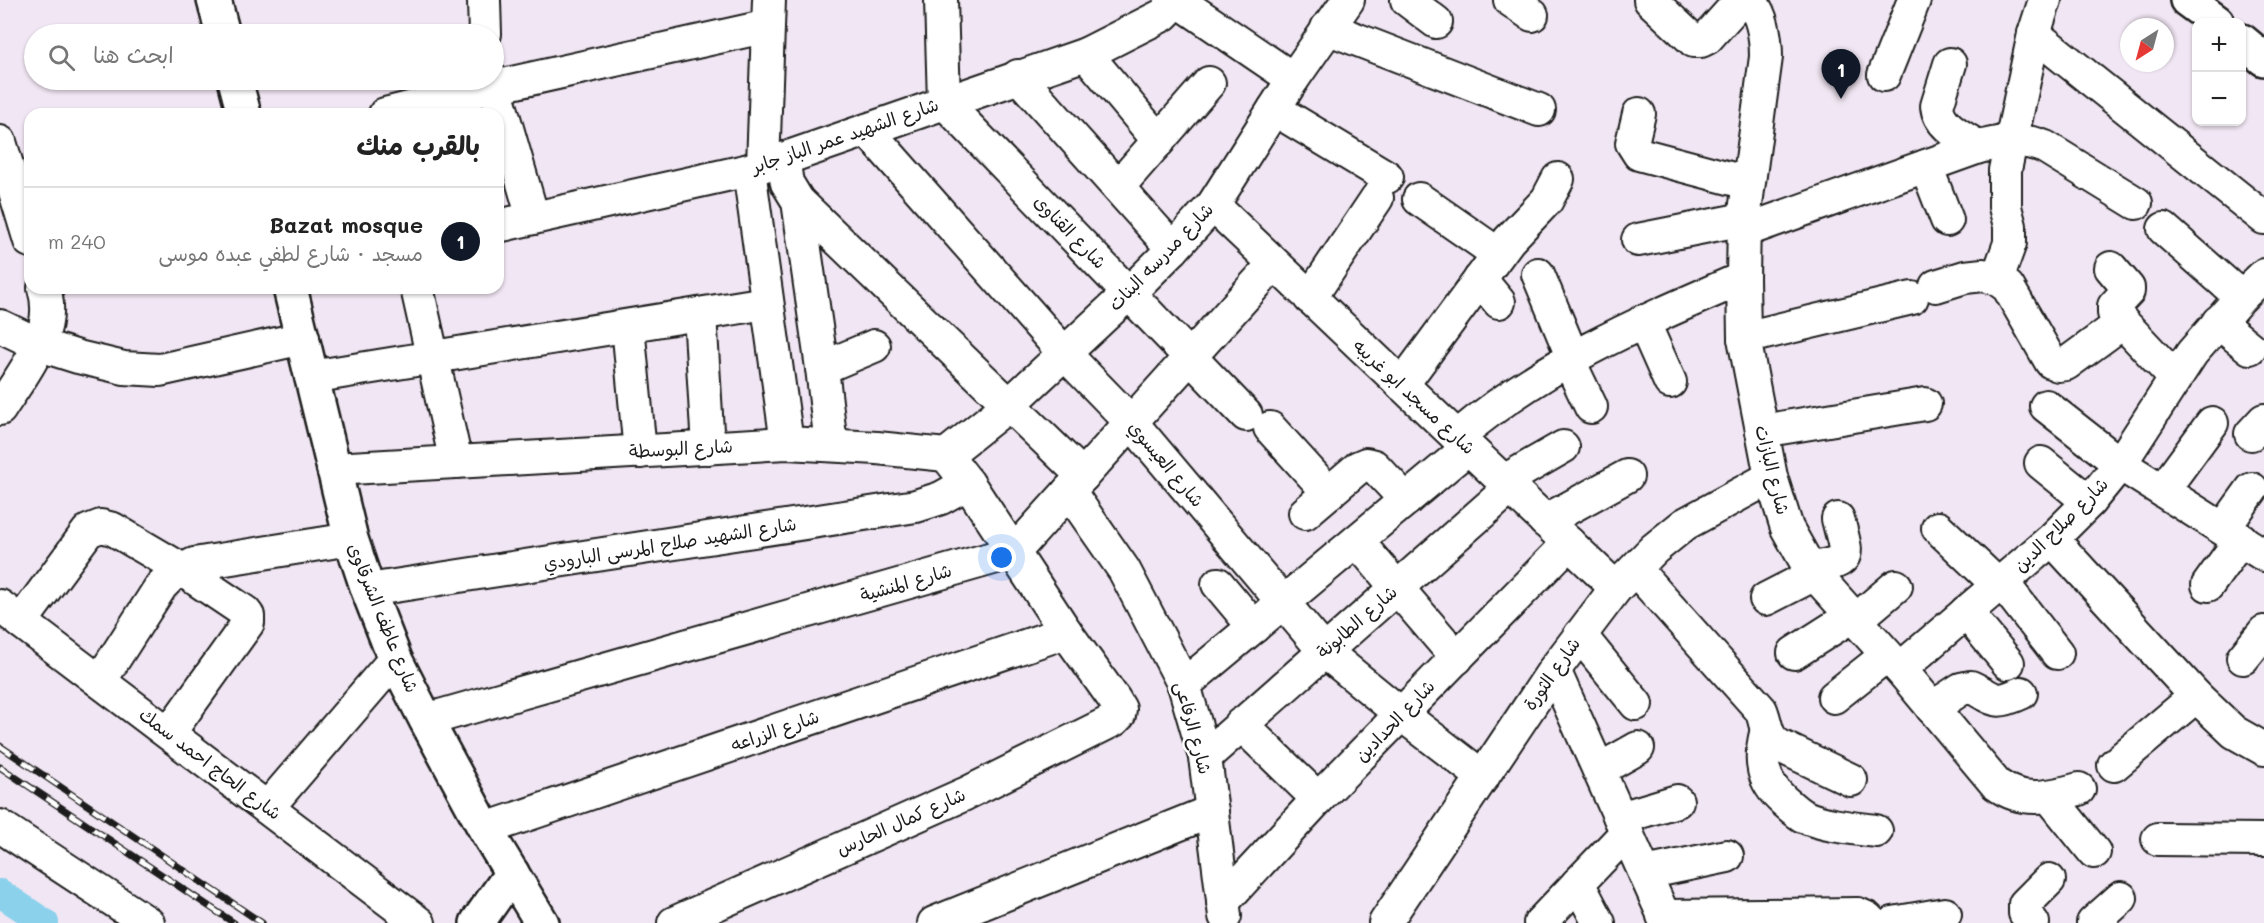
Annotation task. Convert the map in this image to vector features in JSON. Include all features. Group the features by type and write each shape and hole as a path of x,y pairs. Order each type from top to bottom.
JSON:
{"street":[{"path":"214,0 220,24"},
{"path":"941,0 944,102"},
{"name":"شارع الشهيد عمر الباز جابر","path":"504,225 765,165 1086,54 1163,15 1170,8 1171,0"},
{"path":"1177,0 1293,79"},
{"path":"1407,0 1436,22"},
{"path":"1650,0 1694,40 1701,41 1707,38 1742,0"},
{"name":"شارع البازات","path":"1750,0 1761,20 1766,36 1766,57 1744,225 1744,338 1771,477 1787,528 1812,571 1894,662 1996,784 2014,795 2064,792 2094,852"},
{"path":"1884,75 1914,0"},
{"path":"1996,279 2010,243 2010,226 2005,207 2005,170 2034,34 2045,0"},
{"path":"2187,0 2212,18"},
{"path":"484,1 485,24"},
{"path":"1339,8 1539,110"},
{"name":"شارع مدرسه البنات","path":"1010,404 1129,293 1213,206 1339,8"},
{"path":"504,80 768,13 765,165 766,303 787,443"},
{"path":"2034,34 2264,218"},
{"path":"2246,45 2264,58"},
{"path":"1086,54 1159,141"},
{"path":"1950,64 1937,106 1938,113 1944,124 1979,147"},
{"path":"1018,76 1173,249"},
{"path":"1118,188 1209,83"},
{"path":"238,90 242,108"},
{"path":"406,108 469,90"},
{"path":"495,90 500,108"},
{"name":"شارع القناوى","path":"944,102 1190,356 1329,493"},
{"path":"1274,109 1382,188 1310,298"},
{"path":"1639,114 1632,143 1639,154 1748,183"},
{"path":"504,120 533,218"},
{"name":"شارع العيسوي","path":"867,130 1064,353 1131,422 1324,651 1483,777"},
{"path":"1638,240 1744,225 1979,147 2011,140 2028,141 2045,147 2136,203"},
{"path":"0,142 24,221"},
{"path":"765,165 787,183 798,201 831,445"},
{"path":"1926,166 1947,220"},
{"path":"1402,385 1489,291 1498,254 1520,227 1547,200 1558,179"},
{"path":"1419,199 1498,254"},
{"name":"شارع الرفاعى","path":"798,201 1010,404 1076,483 1184,685 1204,757 1224,913"},
{"name":"شارع مسجد ابو غريبه","path":"1213,206 1569,543 1626,578 1761,710 1766,734"},
{"path":"2164,229 2257,283"},
{"path":"1014,552 1274,264"},
{"path":"2111,268 2128,288 2127,293 2113,309 2122,323 2174,377"},
{"path":"1538,274 1591,407"},
{"path":"1744,338 1983,275 1996,279 2008,287 2051,362 2058,365 2066,363 2122,323"},
{"path":"1184,685 1406,500 1463,442 1485,413 1570,358 1642,321 1743,278"},
{"name":"شارع صلاح الدين","path":"1834,697 1894,662 1966,612 2052,538 2089,502 2120,464 2174,377 2218,322 2257,283"},
{"path":"0,409 40,345 46,328 48,302 46,294"},
{"name":"شارع عاطف الشرقاوى","path":"292,294 351,539 395,659 485,829 542,923"},
{"path":"418,294 456,462"},
{"path":"312,377 766,303"},
{"path":"700,314 708,448"},
{"path":"1642,321 1670,382"},
{"path":"2218,322 2250,348"},
{"path":"0,326 40,345 78,357 124,368 160,370 303,338"},
{"path":"628,326 640,452"},
{"path":"822,368 874,346"},
{"path":"1010,404 946,455 968,483 1066,632"},
{"path":"1762,431 1925,404"},
{"path":"2046,406 2120,464 2243,541"},
{"path":"2163,490 2212,423"},
{"name":"شارع البوسطة","path":"333,469 787,443 946,455"},
{"name":"شارع الطابونة","path":"1204,757 1397,588 1507,485 1563,447"},
{"path":"2041,463 2089,502"},
{"path":"1305,513 1359,467 1366,464 1374,466 1406,500"},
{"path":"1545,521 1627,477"},
{"name":"شارع الثورة","path":"1385,923 1554,670 1626,578 1654,549 1685,524 1771,477"},
{"name":"شارع الشهيد صلاح المرسى البارودي","path":"368,590 915,506 941,498 968,483"},
{"path":"2208,585 2243,541 2252,489"},
{"path":"1766,599 1812,571 1837,564 1843,559 1846,552 1838,519"},
{"path":"11,614 84,536 94,528 107,526 181,569 245,612 249,621 169,733"},
{"path":"1938,528 2000,584 2057,653"},
{"path":"2052,538 2196,696 2234,732 2264,749"},
{"path":"100,681 161,586 181,569 207,561 351,539"},
{"path":"1357,541 1456,658"},
{"name":"شارع الحدادين","path":"1224,913 1318,799 1569,543"},
{"name":"شارع المنشية","path":"426,720 1014,552"},
{"path":"1218,584 1254,627"},
{"path":"1794,653 1854,618 1896,586"},
{"path":"1966,612 2008,663"},
{"name":"شارع الحاج احمد سمك","path":"11,614 419,923"},
{"name":"شارع كمال الحارس","path":"674,923 965,794 1114,720 1119,715 1119,709 1066,632"},
{"name":"شارع الزراعه","path":"485,829 1066,632"},
{"path":"2242,658 2264,632"},
{"path":"1580,635 1636,704"},
{"path":"268,807 395,659"},
{"path":"1554,670 1665,919 1858,914 1868,918 1872,923"},
{"path":"1932,708 1961,689 1971,687 1996,700 2005,700 2021,693"},
{"path":"2114,765 2196,696"},
{"path":"1241,724 1318,799"},
{"path":"1766,734 1774,743 1851,780"},
{"path":"1766,734 1761,759 1766,779 1777,795 1790,807 1803,816 1839,826 1876,831"},
{"path":"1599,770 1638,748"},
{"path":"1540,923 1578,883 1623,825 1677,801"},
{"path":"934,923 1212,811"},
{"path":"0,826 148,923"},
{"path":"2158,839 2264,840"},
{"path":"1645,873 1727,856"},
{"path":"2033,923 2025,913 2025,904 2049,880"},
{"path":"477,923 518,883"},
{"path":"502,923 518,883"},
{"path":"1578,883 1599,923"},
{"path":"2093,923 2121,898"},
{"path":"1893,923 1945,914"}],"waterway":[{"path":"0,893 45,923"}],"railway":[{"path":"0,746 262,923"},
{"path":"0,767 234,923"}],"place":[{"name":"Bazat mosque","path":"1841,99"}]}
